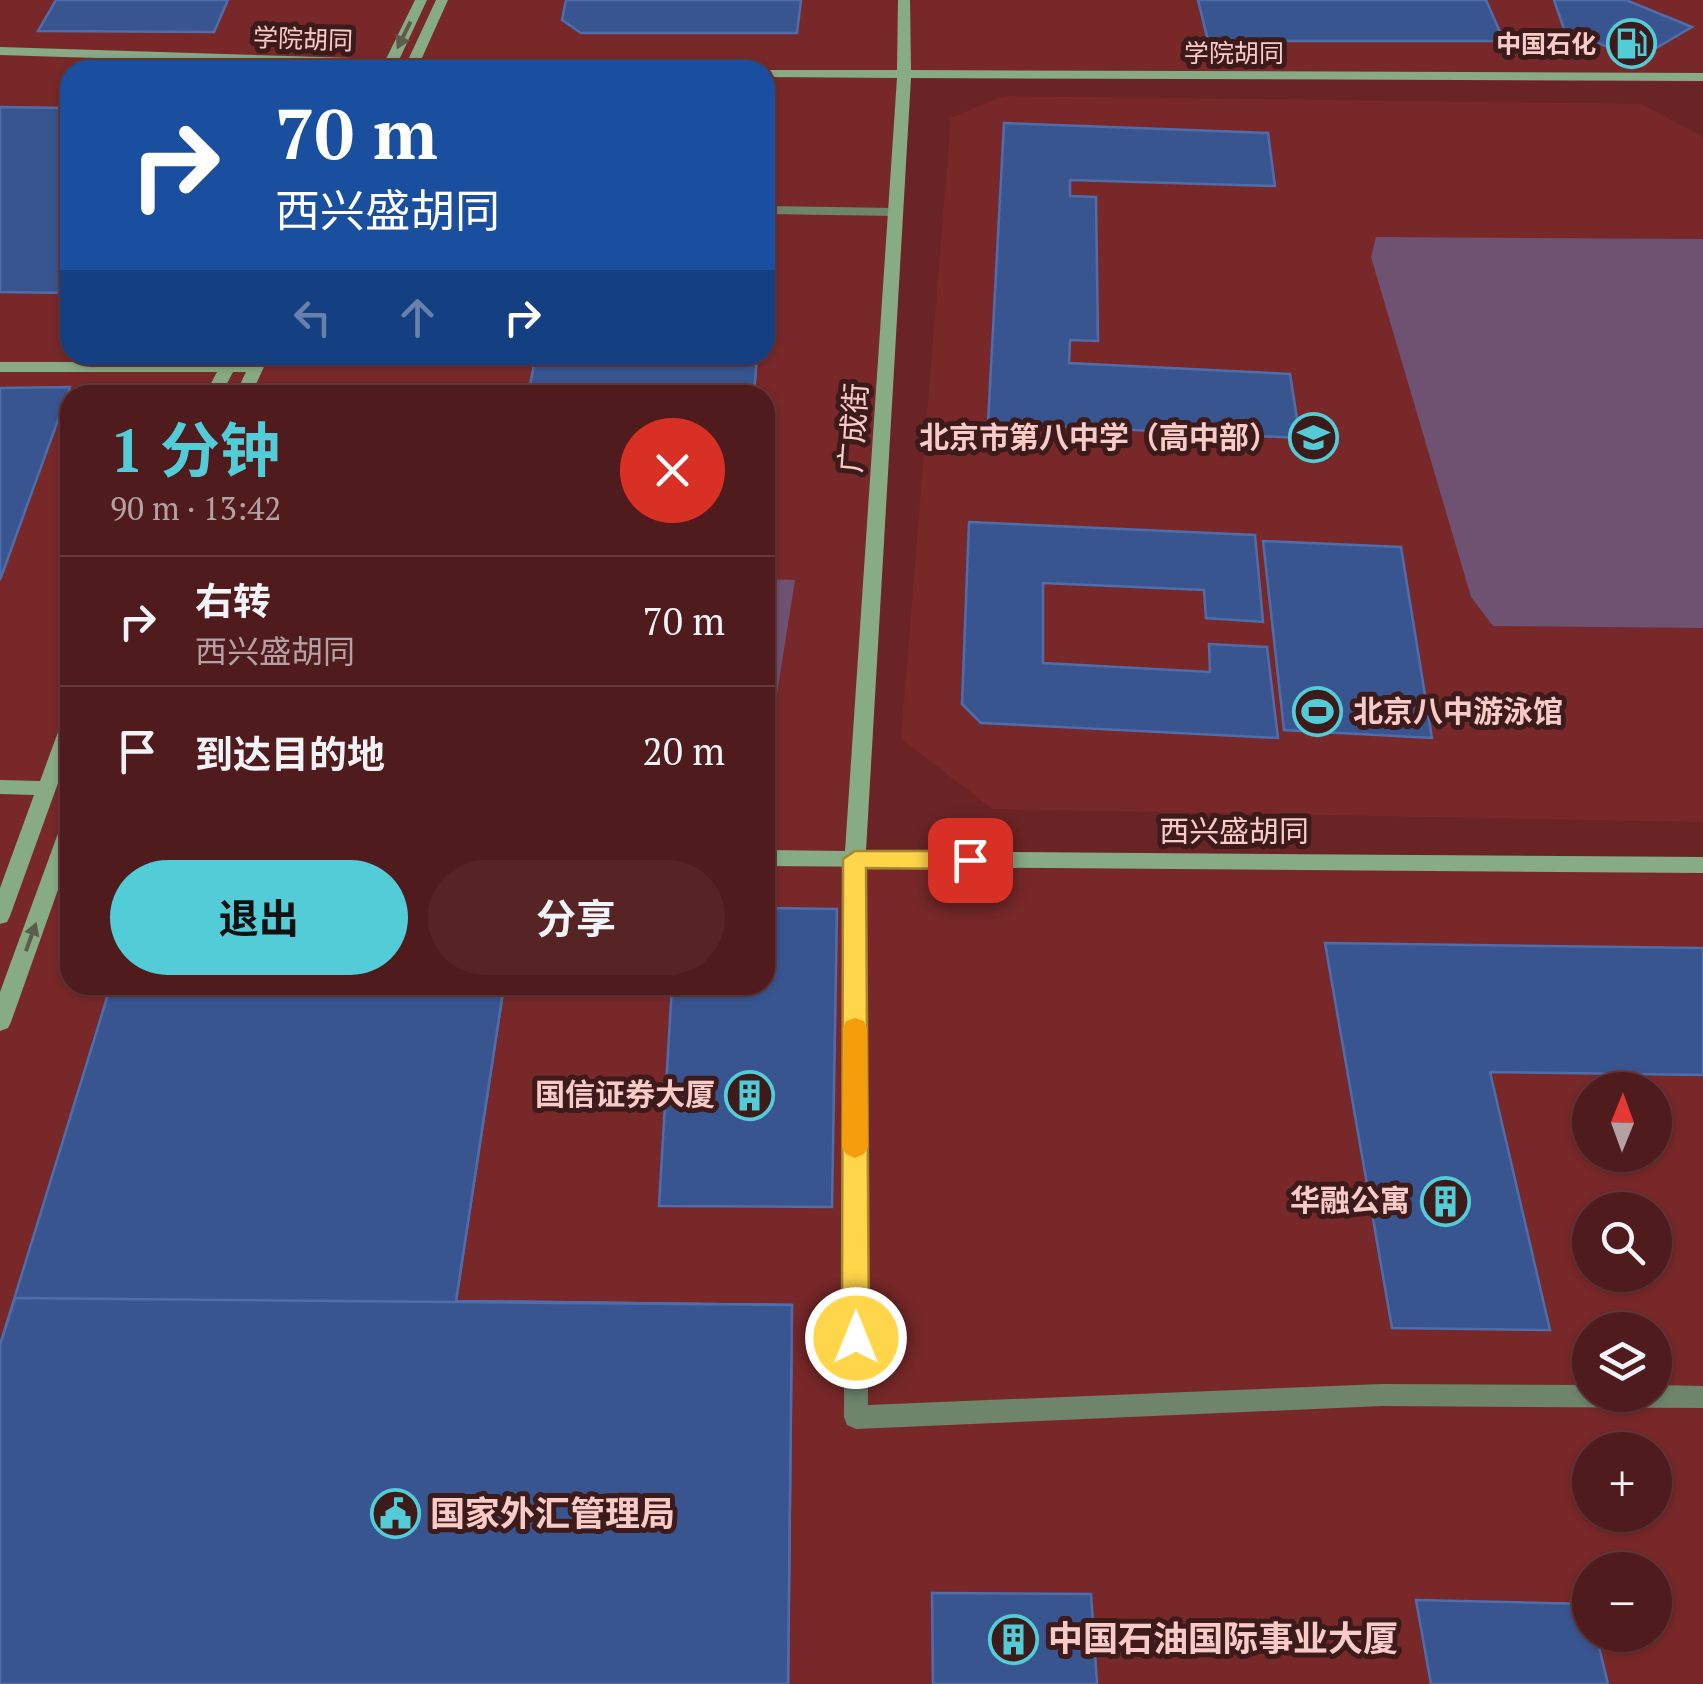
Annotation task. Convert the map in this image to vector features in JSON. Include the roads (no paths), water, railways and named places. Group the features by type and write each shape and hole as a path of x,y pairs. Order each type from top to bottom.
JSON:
{"main road":[{"path":"392,60 421,0"},
{"path":"414,60 442,0"},
{"name":"广成街","path":"855,859 904,75 904,0"},
{"name":"学院胡同","path":"0,51 205,60"},
{"name":"学院胡同","path":"775,73 1703,77"},
{"path":"0,367 77,365"},
{"path":"0,916 60,751"},
{"path":"0,787 46,788"},
{"path":"24,851 60,851"},
{"name":"西兴盛胡同","path":"775,858 1703,865"},
{"path":"0,1022 60,867"}],"street":[{"path":"775,210 896,212"},
{"path":"855,859 856,1418 1382,1395 1703,1396"}],"place":[{"name":"中国石化","path":"1631,44"},
{"name":"北京市第八中学（高中部）","path":"1314,438"},
{"name":"北京八中游泳馆","path":"1318,712"},
{"name":"国信证券大厦","path":"750,1095"},
{"name":"华融公寓","path":"1445,1201"},
{"name":"国家外汇管理局","path":"395,1514"},
{"name":"中国石油国际事业大厦","path":"1013,1639"}]}
